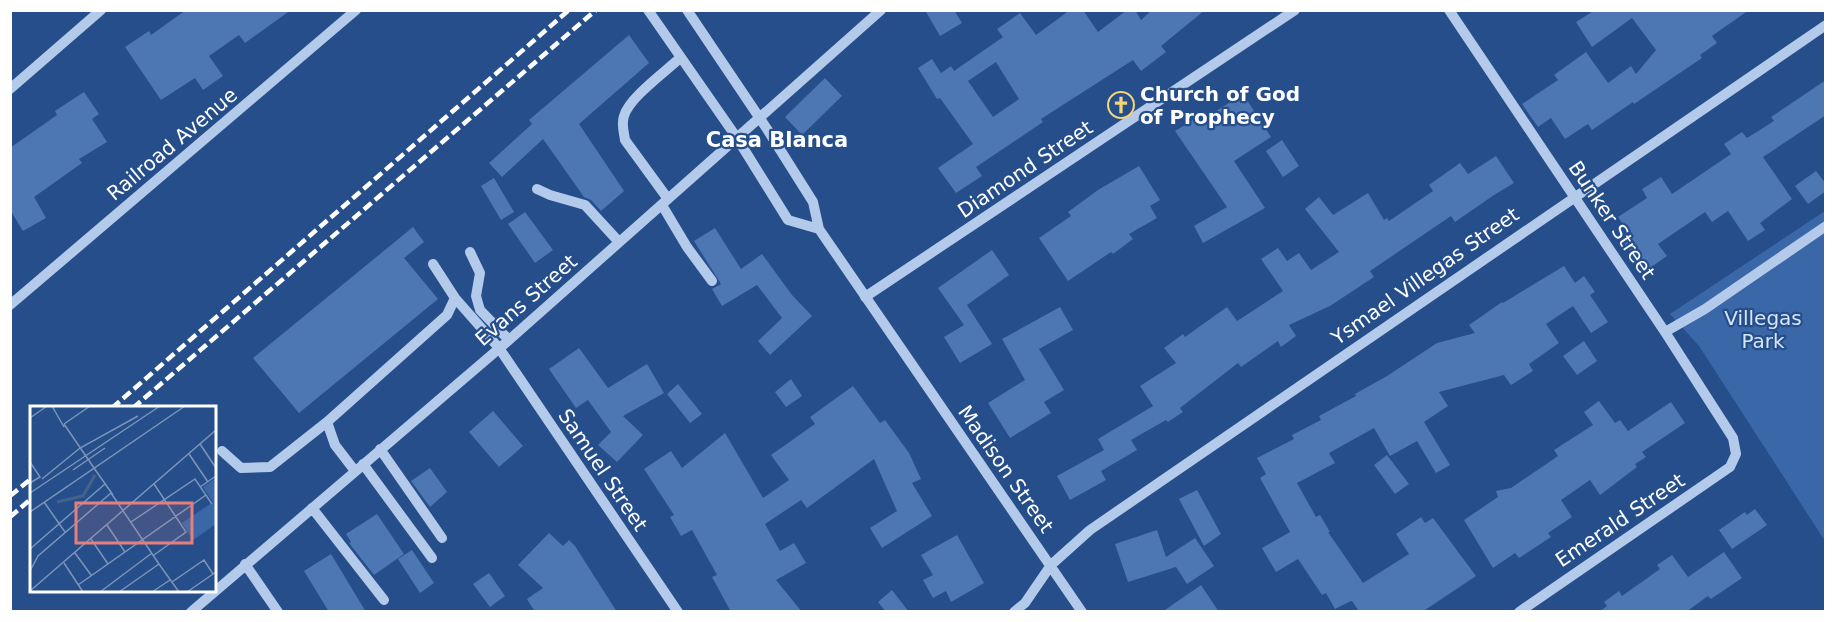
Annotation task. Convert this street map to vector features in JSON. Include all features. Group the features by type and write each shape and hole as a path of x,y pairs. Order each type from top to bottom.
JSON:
{"street":[{"path":"10,89 101,10"},
{"name":"Railroad Avenue","path":"10,305 356,10"},
{"path":"648,10 737,138 788,220 819,229"},
{"name":"Madison Street","path":"687,10 813,202 819,229 1082,612"},
{"name":"Evans Street","path":"216,590 509,340 880,10"},
{"name":"Diamond Street","path":"865,297 1294,10"},
{"name":"Bunker Street","path":"1449,10 1665,332 1733,438 1736,454"},
{"name":"Ysmael Villegas Street","path":"1014,612 1025,603 1051,565 1100,523 1826,24"},
{"path":"680,58 630,103 623,117 623,129 626,140 665,202 687,247 712,281"},
{"path":"537,189 585,205 620,242"},
{"path":"1665,332 1705,309 1826,226"},
{"path":"470,252 480,273 476,296 480,309 509,340"},
{"name":"Samuel Street","path":"433,264 455,298 499,348 678,612"},
{"path":"222,451 241,468 270,467 327,423 447,315 455,298"},
{"path":"327,423 335,445 359,467 432,558"},
{"path":"380,449 442,538"},
{"name":"Emerald Street","path":"1519,612 1730,467 1736,454"},
{"path":"312,508 384,600"},
{"path":"245,564 278,612"},
{"name":"Evans Street","path":"191,612 214,592"}],"green space":[{"name":"Villegas Park","path":"1825,211 1825,541 1699,346 1670,314"}],"building":[{"path":"186,10 291,10 245,43 239,35 209,56 223,76 203,90 195,78 161,100 125,47 149,31 151,35"},
{"path":"925,10 954,10 962,23 940,36"},
{"path":"1070,10 1083,10 1098,32 1127,10 1135,10 1141,20 1152,10 1205,10 1161,46 1166,52 1141,71 1133,60 1041,119 1043,122 976,167 982,176 956,193 938,168 973,144 940,98 937,99 918,68 932,59 941,73 951,66 954,71 1003,37 997,29 1020,13 1036,35","holes":["996,62 1019,99 993,117 968,81"]},
{"path":"1595,10 1749,10 1712,36 1717,43 1700,55 1702,58 1592,130 1588,124 1565,139 1551,118 1538,127 1522,104 1558,80 1554,75 1586,52 1608,83 1631,66 1636,74 1656,50 1632,18 1592,47 1576,22"},
{"path":"629,35 649,63 579,124 624,191 601,211 591,200 584,197 543,139 502,177 489,163 532,124 529,120"},
{"path":"825,78 842,96 802,135 785,117"},
{"path":"1826,80 1826,115 1763,157 1792,199 1760,223 1765,230 1748,241 1728,211 1712,222 1705,212 1658,244 1667,256 1644,272 1620,237 1628,232 1618,217 1647,198 1642,189 1661,177 1672,194 1731,154 1724,144 1742,132 1747,138 1774,121 1771,117"},
{"path":"84,92 99,114 92,119 107,142 79,159 82,163 34,197 46,218 23,231 10,210 10,148 57,115 55,111"},
{"path":"1243,94 1271,137 1234,161 1265,208 1203,243 1194,226 1227,207 1175,131 1203,114 1205,118"},
{"path":"1282,140 1299,166 1283,177 1266,151"},
{"path":"1496,156 1514,183 1455,222 1451,216 1370,271 1374,277 1330,306 1289,325 1296,336 1281,347 1278,341 1241,367 1238,363 1180,408 1183,412 1131,440 1137,450 1101,471 1106,480 1070,500 1057,476 1104,450 1098,439 1153,406 1140,386 1176,363 1164,348 1183,334 1185,337 1227,307 1237,321 1283,291 1261,259 1278,248 1287,261 1299,253 1311,270 1339,252 1305,209 1319,197 1333,215 1368,193 1384,220 1387,218 1389,221 1433,191 1429,185 1460,163 1468,174"},
{"path":"1139,166 1160,200 1150,206 1157,218 1129,234 1133,239 1113,254 1111,252 1068,281 1039,238 1071,216 1068,212 1098,190"},
{"path":"1816,171 1826,184 1826,191 1808,204 1795,186"},
{"path":"494,178 514,212 501,220 481,186"},
{"path":"525,212 553,250 535,263 508,224"},
{"path":"413,227 424,242 404,258 438,299 299,413 253,358"},
{"path":"715,228 741,269 762,254 792,295 812,316 770,355 758,341 782,318 757,285 722,306 712,289 721,284 694,241"},
{"path":"992,250 1009,275 967,305 992,344 960,363 944,337 964,325 938,288"},
{"path":"1564,266 1575,283 1584,276 1595,292 1590,295 1608,322 1591,333 1573,306 1546,324 1559,343 1529,364 1533,371 1511,385 1504,375 1439,392 1448,406 1424,422 1450,465 1436,473 1417,441 1390,456 1374,428 1329,453 1335,463 1297,483 1316,517 1320,515 1330,532 1328,532 1363,583 1409,554 1396,534 1421,517 1425,523 1433,518 1476,576 1422,612 1359,612 1351,601 1335,609 1326,593 1322,595 1298,559 1276,572 1262,548 1290,532 1260,478 1266,474 1257,458 1294,439 1292,435 1321,420 1319,416 1356,396 1355,394 1437,343 1475,333 1469,325 1502,302"},
{"path":"1060,307 1073,330 1039,349 1064,390 1044,402 1051,413 1010,438 988,403 1025,380 1002,339"},
{"path":"1584,341 1597,361 1577,375 1563,356"},
{"path":"579,348 608,388 647,364 664,393 623,416 643,435 617,462 598,445 611,432 588,400 576,408 549,369"},
{"path":"791,379 802,396 786,407 775,392"},
{"path":"678,384 702,414 690,423 667,394"},
{"path":"853,386 880,423 885,420 909,453 921,479 912,483 932,516 882,548 870,528 897,511 874,459 807,508 801,500 765,524 780,551 794,543 806,563 776,580 802,612 731,612 712,577 717,575 692,530 681,536 670,517 674,515 644,469 671,451 682,468 725,433 763,498 789,480 771,455 815,424 810,417"},
{"path":"1599,401 1615,423 1620,420 1628,431 1671,402 1685,423 1642,452 1646,457 1635,464 1637,467 1600,495 1590,480 1561,500 1572,517 1548,533 1551,537 1519,558 1515,553 1493,568 1464,520 1498,497 1496,491 1511,488 1558,456 1554,450 1593,425 1584,412"},
{"path":"493,411 523,446 499,467 469,432"},
{"path":"1387,455 1409,484 1395,494 1374,465"},
{"path":"430,468 447,492 430,507 411,481"},
{"path":"1197,490 1221,534 1204,546 1179,499"},
{"path":"1755,509 1767,525 1732,549 1719,530 1745,512 1747,515"},
{"path":"377,514 404,554 374,575 349,543 351,542 346,534"},
{"path":"1157,530 1166,557 1195,538 1214,566 1187,584 1176,567 1128,582 1115,544"},
{"path":"549,533 563,546 569,540 575,546 617,612 535,612 527,599 543,588 518,565"},
{"path":"957,535 984,583 951,602 946,591 933,598 923,580 933,575 921,555"},
{"path":"412,550 434,583 420,593 398,559"},
{"path":"1724,552 1742,578 1711,599 1708,596 1686,612 1599,612 1607,606 1604,602 1619,591 1622,596 1660,569 1657,565 1672,555 1688,577"},
{"path":"331,554 366,612 329,612 304,571"},
{"path":"489,573 505,596 490,607 473,584"},
{"path":"1201,585 1219,612 1162,612"},
{"path":"892,590 909,612 886,612 878,602"}],"railway":[{"path":"114,406 569,10"},
{"path":"135,406 596,10"},
{"path":"10,496 30,480"},
{"path":"10,517 30,500"}],"place":[{"name":"Church of God of Prophecy","path":"1121,105"}],"district":[{"name":"Casa Blanca","path":"777,140"}]}
